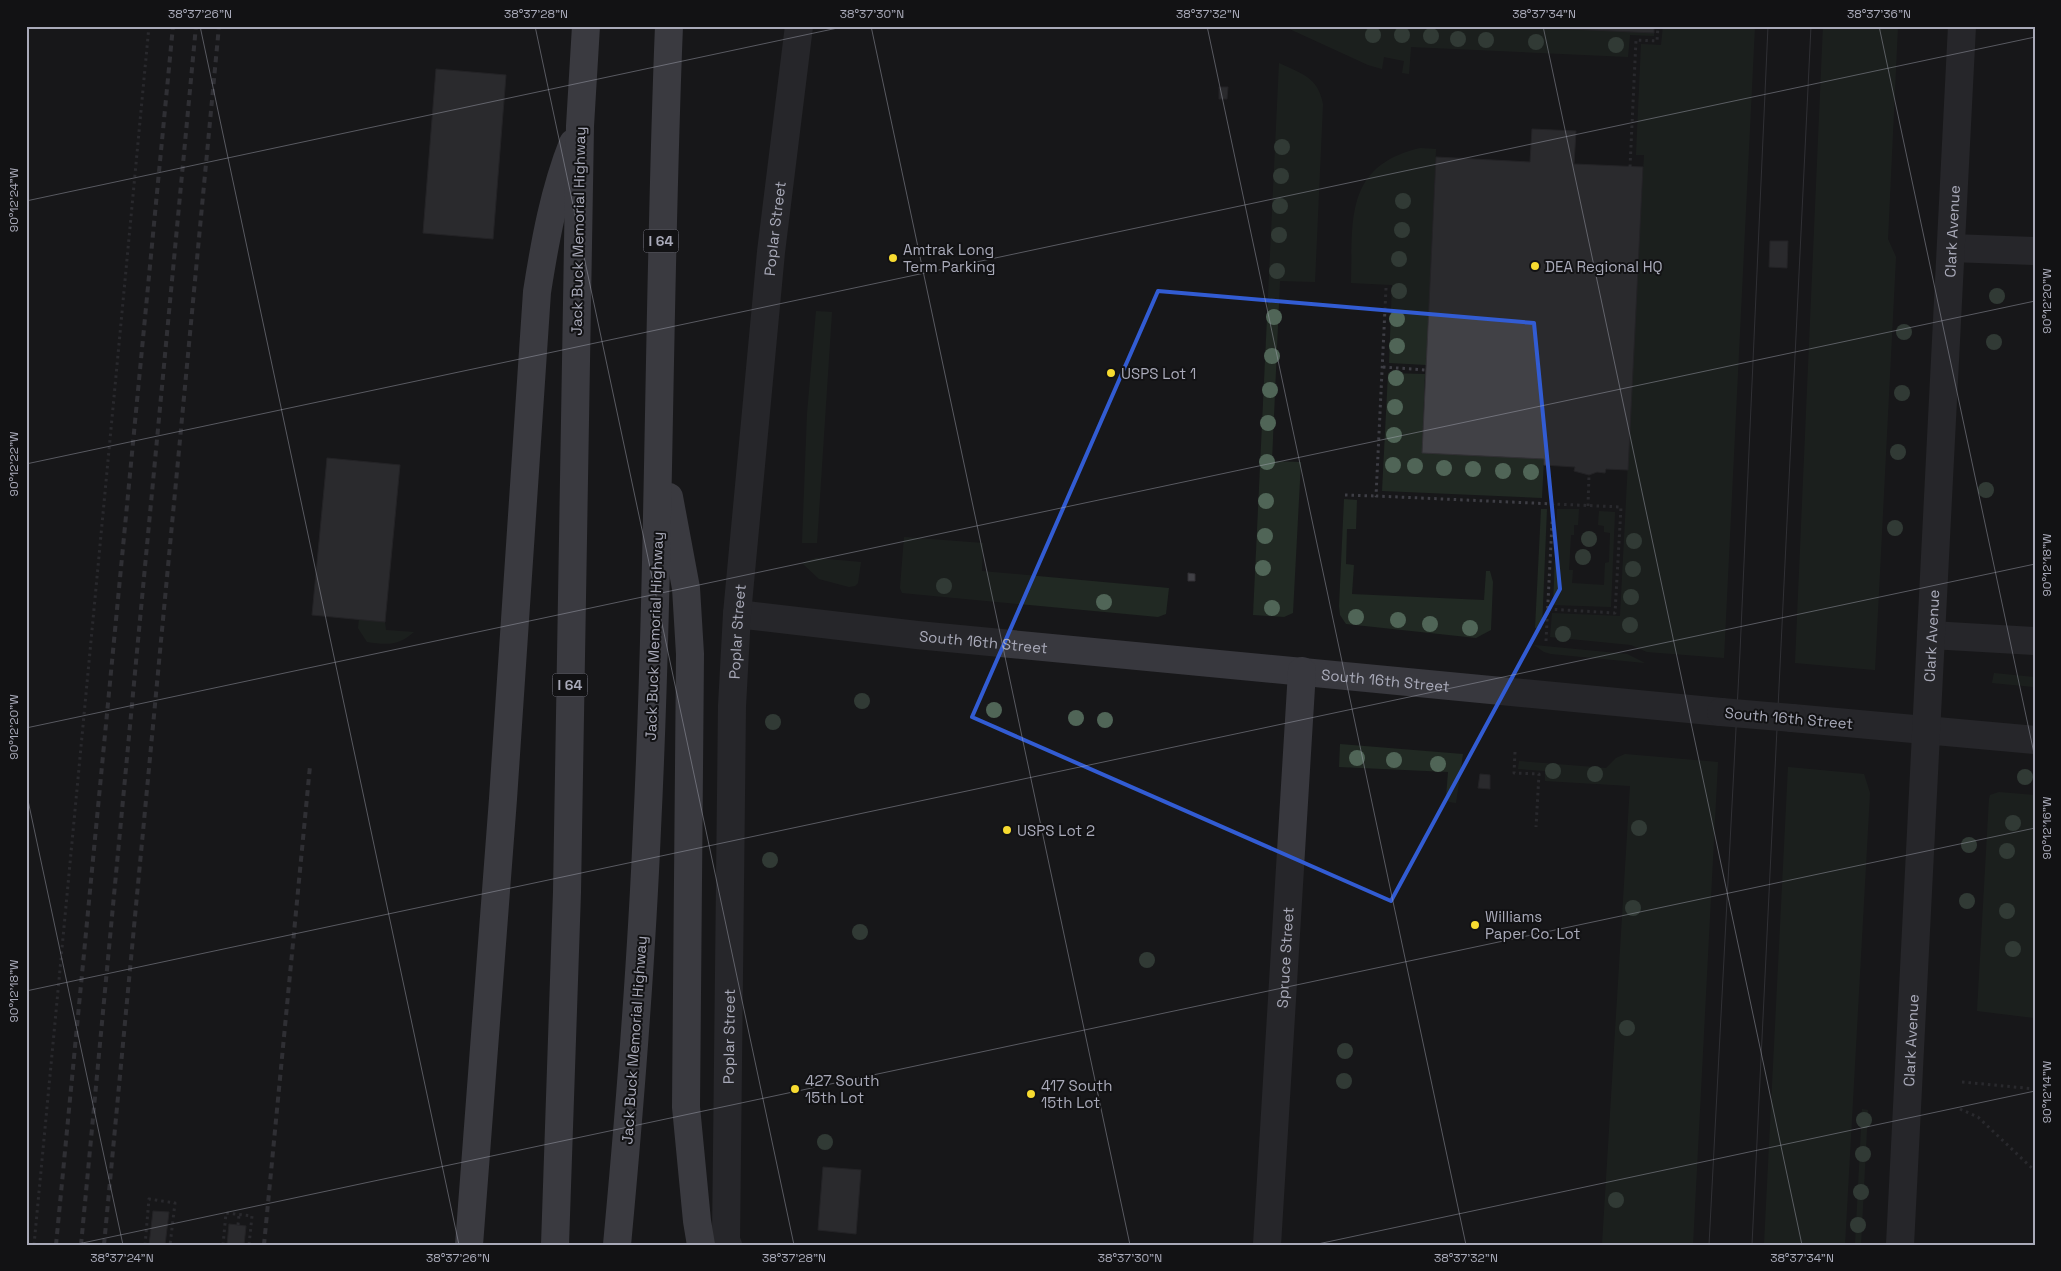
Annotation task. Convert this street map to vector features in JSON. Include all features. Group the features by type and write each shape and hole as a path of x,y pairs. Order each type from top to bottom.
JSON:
{"highway":[{"name":"Jack Buck Memorial Highway","path":"555,1245 567,892 580,126 586,26"},
{"name":"Jack Buck Memorial Highway","path":"617,1245 632,1075 646,856 659,455 661,207 668,26"},
{"path":"469,1245 504,789 537,292 545,239 562,171 580,126"},
{"path":"659,455 674,519 686,588 690,654 686,1107 695,1203 719,1243"}],"street":[{"name":"Poplar Street","path":"719,1243 728,1138 732,706 737,614 771,252 799,26"},
{"name":"Clark Avenue","path":"1900,1245 1962,26"},
{"path":"1951,248 2035,251"},
{"name":"South 16th Street","path":"737,614 908,634 1721,712 2035,740"},
{"path":"1931,635 2035,641"},
{"name":"Spruce Street","path":"1267,1245 1302,671"}],"path":[{"path":"34,1245 149,26"},
{"path":"1630,166 1636,40 1658,41 1658,26"},
{"path":"1376,496 1386,288"},
{"path":"1383,368 1426,370"},
{"path":"1588,506 1589,476"},
{"path":"1345,495 1621,507 1615,613 1548,609"},
{"path":"1546,641 1553,504"},
{"path":"1515,752 1514,773 1539,774 1536,827"},
{"path":"1962,1082 2035,1089"},
{"path":"1960,1109 1978,1117 2035,1171"},
{"path":"145,1245 149,1199 174,1202 170,1245"},
{"path":"223,1245 226,1213 252,1216 249,1245"},
{"path":"238,1225 239,1214"}],"highlighted area":[{"path":"1158,291 1534,323 1560,589 1391,901 972,717"}],"shaded area":[{"path":"1283,26 1507,26 1654,33 1654,36 1630,35 1628,57 1411,47 1409,74 1402,73 1404,61 1384,57 1382,69 1368,65"},
{"path":"1663,26 1755,26 1724,658 1647,652 1631,645 1550,637 1552,613 1620,616 1644,155 1636,155 1641,44 1661,45"},
{"path":"1823,26 1898,26 1888,239 1896,257 1875,670 1795,663"},
{"path":"1279,63 1302,74 1313,82 1321,95 1323,104 1315,282 1280,281 1272,461 1301,462 1293,613 1284,617 1253,615"},
{"path":"1420,148 1436,149 1426,365 1389,363 1392,285 1351,283 1354,217 1358,199 1365,182 1377,168 1395,156"},
{"path":"816,311 832,312 817,543 802,543 807,414"},
{"path":"1388,373 1425,374 1422,453 1544,459 1542,498 1382,491"},
{"path":"1344,499 1357,500 1356,529 1347,529 1346,564 1354,565 1352,594 1484,600 1486,571 1490,571 1493,582 1491,630 1476,638 1346,624 1340,615 1339,606"},
{"path":"1541,509 1547,509 1542,629 1535,628"},
{"path":"1557,509 1579,509 1578,525 1574,525 1574,535 1571,535 1569,570 1573,570 1572,583 1604,585 1605,563 1609,562 1610,533 1604,532 1604,526 1598,525 1599,511 1615,512 1611,607 1553,605"},
{"path":"904,537 983,543 982,571 1169,588 1166,614 1158,617 902,593 900,588"},
{"path":"816,558 861,562 858,583 855,586 849,587 819,579 802,563"},
{"path":"359,619 385,622 386,630 414,632 397,642 381,644 367,642 358,628"},
{"path":"1534,645 1627,654 1645,663 1551,654 1544,652"},
{"path":"1994,673 2035,677 2035,687 1992,683"},
{"path":"1340,744 1463,754 1456,803 1449,802 1446,797 1448,772 1339,767"},
{"path":"1625,754 1718,762 1693,1245 1602,1245 1630,786 1545,781 1545,771 1518,769 1519,761 1606,768 1616,758"},
{"path":"1788,767 1864,774 1870,793 1845,1245 1764,1245"},
{"path":"1999,792 2035,795 2035,1018 1977,1011 1989,799 1990,795"},
{"path":"1862,1109 1868,1110 1861,1245 1855,1245"}],"building":[{"path":"1507,26 1654,26 1654,33"},
{"path":"436,69 506,75 493,239 423,233"},
{"path":"1219,87 1228,87 1227,99 1219,99"},
{"name":"DEA Regional HQ","path":"1532,129 1576,131 1574,164 1643,167 1628,470 1606,469 1605,473 1597,472 1589,475 1574,471 1575,467 1544,465 1544,459 1422,453 1436,157 1530,162"},
{"path":"1770,241 1788,241 1787,268 1769,267"},
{"path":"327,458 400,465 385,622 312,615"},
{"path":"1188,573 1195,574 1195,581 1188,581"},
{"path":"1480,774 1490,775 1490,789 1478,788"},
{"path":"823,1167 861,1170 856,1234 818,1230"},
{"path":"153,1211 169,1212 165,1245 149,1245"},
{"path":"229,1224 246,1226 244,1245 227,1245"}],"tram line":[{"path":"1709,1245 1740,652 1768,26"},
{"path":"1752,1245 1811,26"}],"railway":[{"path":"56,1245 173,26"},
{"path":"81,1245 196,26"},
{"path":"104,1245 219,26"},
{"path":"264,1245 310,766"}],"place":[{"name":"Amtrak Long Term Parking","path":"893,258"},
{"name":"DEA Regional HQ","path":"1535,266"},
{"name":"USPS Lot 1","path":"1111,373"},
{"name":"USPS Lot 2","path":"1007,830"},
{"name":"Williams Paper Co. Lot","path":"1475,925"},
{"name":"427 South 15th Lot","path":"795,1089"},
{"name":"417 South 15th Lot","path":"1031,1094"}]}
